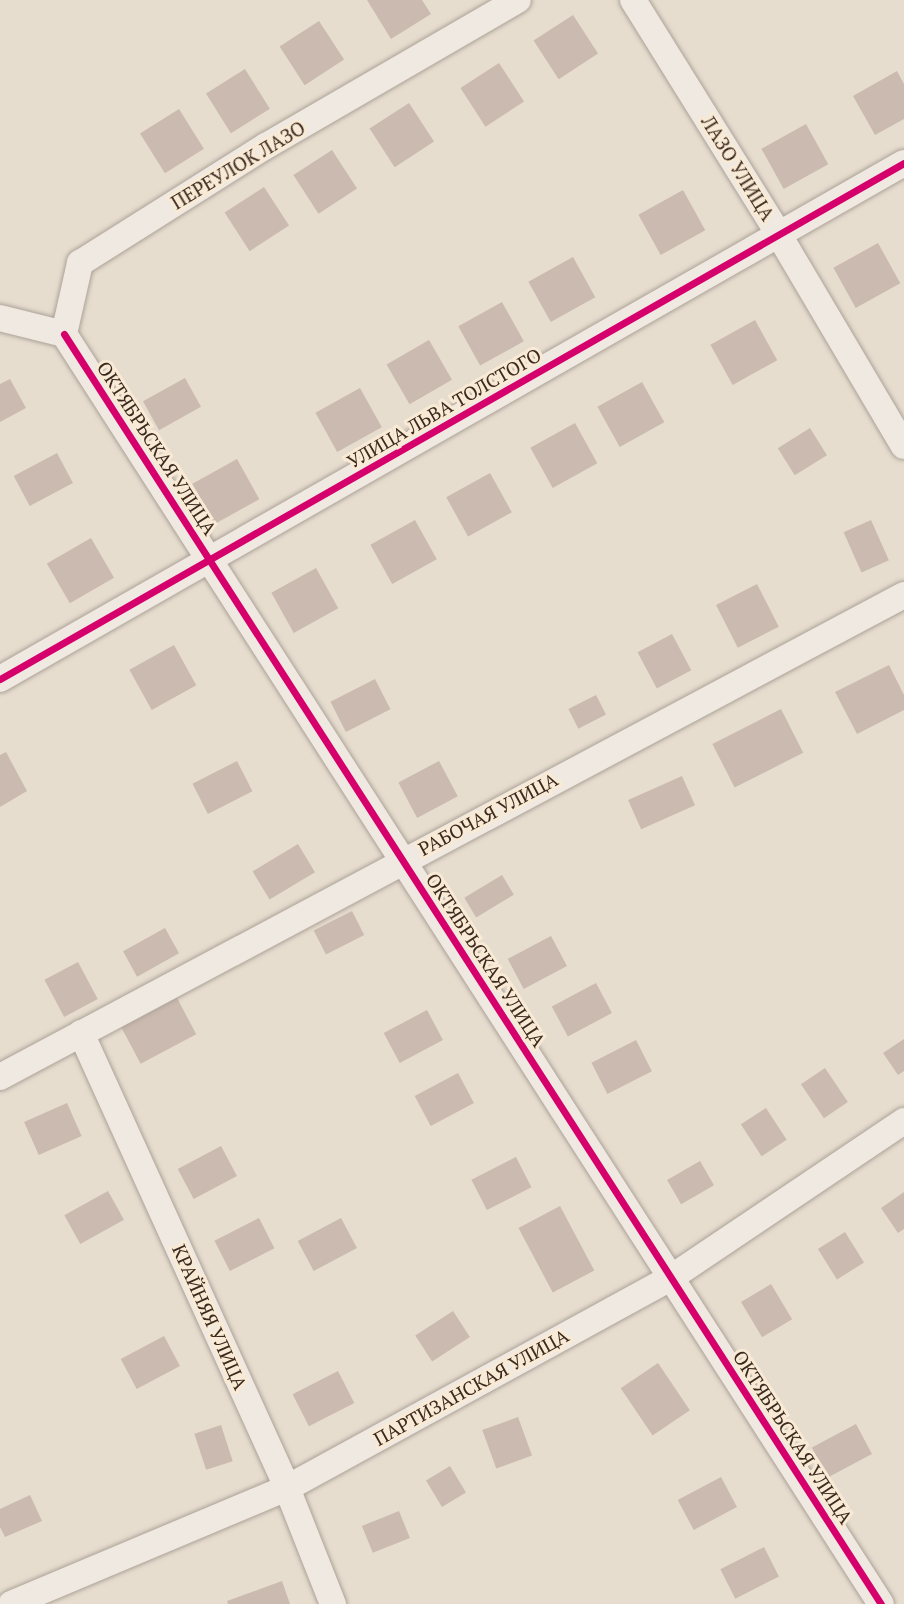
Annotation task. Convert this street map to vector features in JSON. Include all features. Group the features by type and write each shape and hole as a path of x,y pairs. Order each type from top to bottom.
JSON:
{"street":[{"name":"ПЕРЕУЛОК ЛАЗО","path":"64,334 80,263 266,146 518,0"},
{"name":"ЛАЗО УЛИЦА","path":"633,0 779,234 904,446"},
{"name":"УЛИЦА ЛЬВА ТОЛСТОГО","path":"0,679 904,163"},
{"path":"0,318 64,334"},
{"name":"ОКТЯБРЬСКАЯ УЛИЦА","path":"64,334 881,1604"},
{"name":"РАБОЧАЯ УЛИЦА","path":"0,1077 403,859 904,595"},
{"name":"КРАЙНЯЯ УЛИЦА","path":"82,1033 287,1488 334,1604"},
{"name":"ПАРТИЗАНСКАЯ УЛИЦА","path":"11,1604 287,1488 672,1277 904,1121"}],"building":[{"path":"367,0 422,0 431,14 391,39"},
{"path":"573,15 598,54 559,79 534,41"},
{"path":"319,21 344,60 305,85 280,47"},
{"path":"499,63 524,102 485,127 460,88"},
{"path":"245,69 270,109 231,133 206,93"},
{"path":"897,71 904,84 904,119 875,135 853,96"},
{"path":"409,103 434,142 395,167 370,129"},
{"path":"179,109 204,149 165,173 140,133"},
{"path":"806,124 828,164 784,189 761,149"},
{"path":"332,150 357,189 318,214 293,175"},
{"path":"264,187 289,226 250,251 225,213"},
{"path":"683,190 705,230 661,255 638,215"},
{"path":"878,243 900,283 856,308 833,268"},
{"path":"573,257 595,297 551,322 528,282"},
{"path":"502,302 524,341 480,366 458,326"},
{"path":"755,320 777,360 733,385 710,345"},
{"path":"429,340 452,380 410,404 387,364"},
{"path":"185,378 201,407 159,430 143,401"},
{"path":"10,379 26,408 0,422 0,384"},
{"path":"642,382 664,422 620,447 597,407"},
{"path":"360,388 382,427 337,452 315,413"},
{"path":"575,423 597,463 553,488 530,448"},
{"path":"810,428 827,455 795,475 778,448"},
{"path":"57,453 73,483 30,506 14,476"},
{"path":"237,459 259,499 215,524 192,484"},
{"path":"490,473 512,512 468,537 446,497"},
{"path":"415,520 437,559 392,584 370,545"},
{"path":"871,520 889,560 861,572 844,532"},
{"path":"91,538 114,578 70,603 47,564"},
{"path":"316,568 338,608 294,633 271,593"},
{"path":"757,584 779,627 738,648 716,605"},
{"path":"672,634 691,670 657,689 638,652"},
{"path":"174,645 196,685 152,710 129,670"},
{"path":"889,665 904,695 904,710 857,734 835,692"},
{"path":"375,679 390,709 346,732 330,702"},
{"path":"596,695 606,715 578,729 568,709"},
{"path":"781,709 803,753 735,788 712,744"},
{"path":"6,752 27,791 0,807 0,755"},
{"path":"237,761 252,791 208,814 192,784"},
{"path":"439,761 458,796 417,818 398,783"},
{"path":"682,776 695,805 641,829 628,800"},
{"path":"298,844 315,872 270,900 253,871"},
{"path":"502,875 514,895 476,917 464,898"},
{"path":"352,911 364,935 326,955 314,931"},
{"path":"165,928 179,953 137,977 123,951"},
{"path":"551,936 567,966 524,989 508,959"},
{"path":"78,962 98,999 64,1017 44,980"},
{"path":"596,983 612,1013 568,1036 552,1006"},
{"path":"177,998 196,1034 141,1064 121,1028"},
{"path":"427,1010 443,1040 400,1063 384,1033"},
{"path":"904,1039 904,1071 898,1075 883,1053"},
{"path":"636,1040 652,1071 607,1094 591,1063"},
{"path":"825,1068 848,1102 824,1118 801,1084"},
{"path":"458,1073 474,1103 431,1126 415,1096"},
{"path":"67,1103 82,1136 39,1155 24,1122"},
{"path":"766,1108 787,1140 762,1156 741,1124"},
{"path":"221,1146 237,1176 194,1199 178,1169"},
{"path":"516,1157 531,1187 487,1210 471,1180"},
{"path":"700,1161 714,1185 681,1204 667,1180"},
{"path":"108,1191 124,1220 80,1244 64,1215"},
{"path":"904,1192 904,1229 898,1233 881,1208"},
{"path":"560,1206 594,1270 553,1293 519,1228"},
{"path":"259,1218 274,1248 230,1271 214,1241"},
{"path":"341,1218 357,1248 314,1271 298,1241"},
{"path":"845,1232 864,1263 837,1279 818,1249"},
{"path":"771,1284 792,1319 762,1337 741,1302"},
{"path":"453,1311 470,1337 432,1362 415,1336"},
{"path":"164,1336 180,1366 137,1389 121,1359"},
{"path":"658,1363 690,1410 653,1435 621,1388"},
{"path":"338,1371 354,1403 309,1426 293,1394"},
{"path":"518,1417 532,1456 496,1469 482,1430"},
{"path":"856,1424 872,1454 828,1477 812,1447"},
{"path":"221,1425 233,1461 206,1470 194,1434"},
{"path":"450,1466 466,1493 442,1507 426,1480"},
{"path":"721,1477 737,1507 694,1530 678,1500"},
{"path":"30,1495 42,1521 5,1537 0,1527 0,1509"},
{"path":"399,1511 410,1538 373,1553 362,1526"},
{"path":"764,1547 779,1576 735,1599 720,1569"},
{"path":"282,1581 290,1604 228,1604 227,1601"}],"cycle path":[{"path":"0,679 904,163"},
{"path":"64,334 881,1604"}]}
